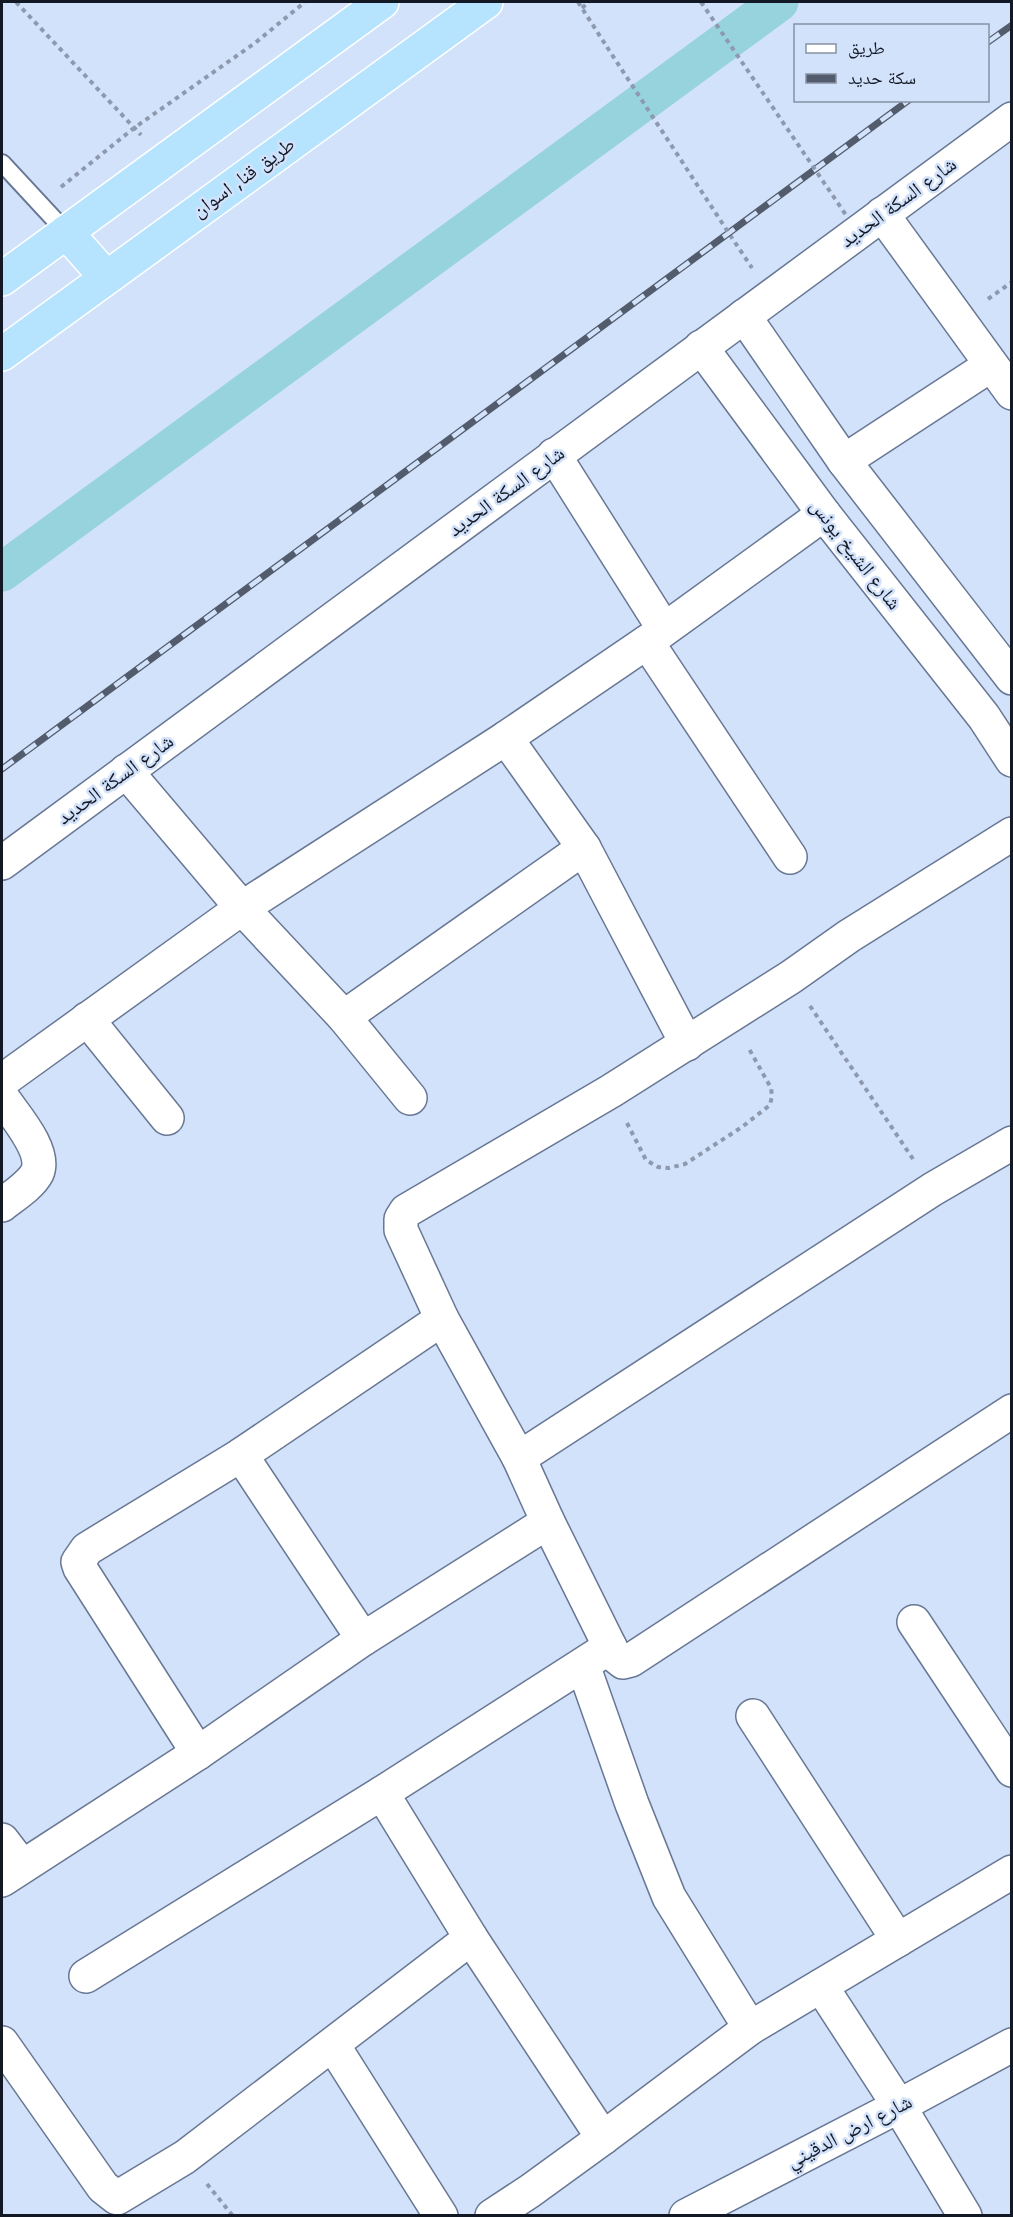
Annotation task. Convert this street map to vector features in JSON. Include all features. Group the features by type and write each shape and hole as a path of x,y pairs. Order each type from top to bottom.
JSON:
{"highway":[{"path":"2,279 382,2"},
{"name":"طريق قنا, اسوان","path":"4,348 106,277 486,2"},
{"path":"66,232 106,277"}],"street":[{"name":"شارع السكة الحديد","path":"2,863 882,214 1008,127"},
{"path":"882,214 1011,393"},
{"path":"744,316 844,461 1011,678"},
{"name":"شارع الشيخ يونس","path":"701,347 824,514 984,717 1011,760"},
{"path":"844,461 991,365"},
{"path":"554,455 655,635 790,857"},
{"path":"2,1081 242,908 506,738 824,514"},
{"path":"506,738 584,848 687,1044"},
{"path":"126,771 242,908 344,1017 410,1098"},
{"path":"1011,834 849,936 687,1044 406,1211 401,1219 401,1230 442,1318 519,1458 610,1647 618,1660 623,1662 631,1660 1011,1411"},
{"path":"344,1017 584,848"},
{"path":"87,1019 167,1118"},
{"path":"2,1097 36,1147 39,1159 38,1172 2,1205"},
{"path":"519,1458 933,1190 1011,1143"},
{"path":"198,1753 78,1562 87,1549 241,1455 442,1318"},
{"path":"241,1455 363,1639"},
{"path":"2,1840 12,1873 198,1753 363,1639 548,1522"},
{"path":"914,1622 1011,1770"},
{"path":"86,1976 382,1793 610,1647"},
{"path":"583,1665 632,1804 669,1897 750,2028"},
{"path":"753,1716 898,1940"},
{"path":"382,1793 471,1938 603,2138"},
{"path":"492,2216 603,2138 750,2028 1011,1872"},
{"path":"2,2043 103,2187 117,2198 184,2157 471,1938"},
{"path":"821,1986 899,2106 965,2216"},
{"path":"333,2045 441,2216"},
{"name":"شارع ارض الدقيني","path":"686,2216 899,2106 1011,2045"}],"lane":[{"path":"2,163 66,232"}],"path":[{"path":"16,2 166,159"},
{"path":"39,204 134,128 255,43 305,2"},
{"path":"578,2 730,234"},
{"path":"582,8 589,2"},
{"path":"701,2 846,214"},
{"path":"790,977 933,1190"},
{"path":"611,1091 646,1160 658,1167 669,1168 685,1164 742,1127 770,1105 771,1088 731,1015"}],"waterway":[{"path":"2,572 779,2"}],"railway":[{"path":"989,41 1012,25"},
{"path":"2,769 906,102"}]}
